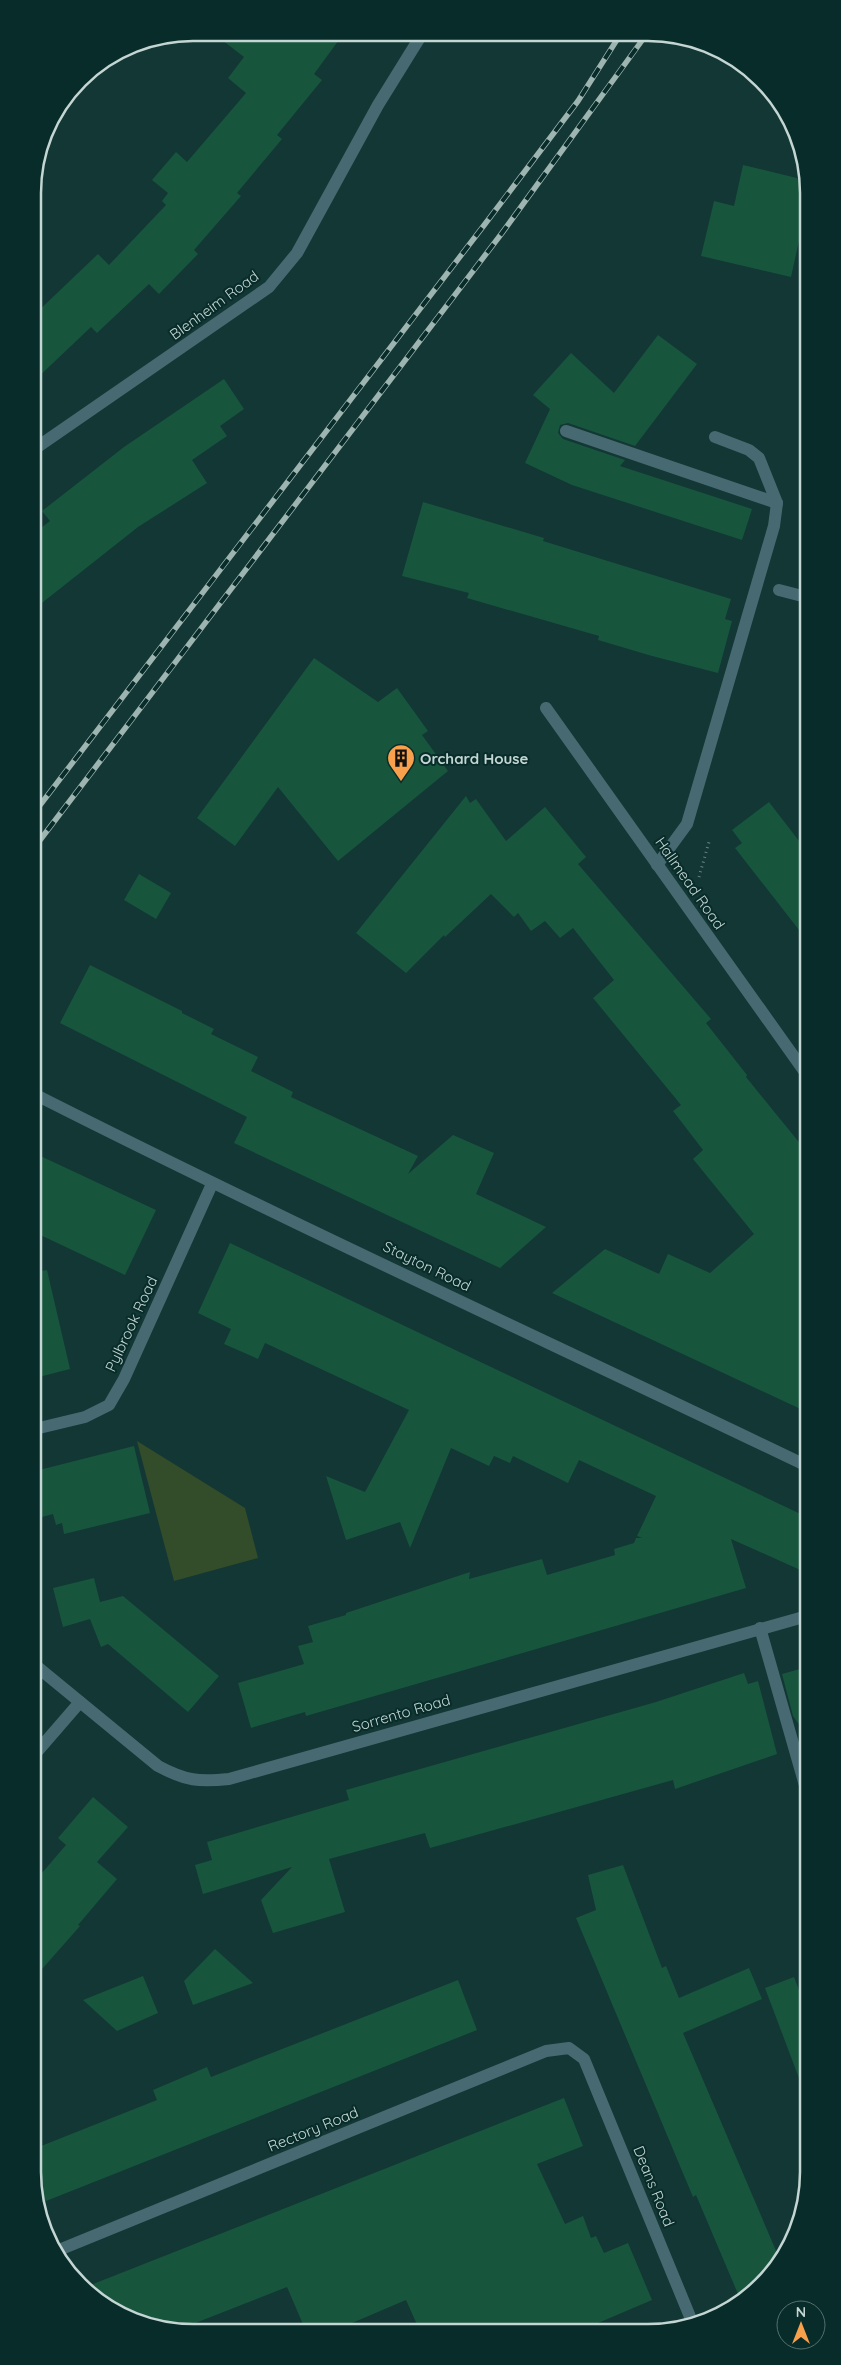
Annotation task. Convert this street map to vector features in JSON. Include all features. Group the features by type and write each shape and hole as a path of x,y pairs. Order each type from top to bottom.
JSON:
{"street":[{"name":"Blenheim Road","path":"42,444 269,287 297,253 378,105 418,41"},
{"path":"566,431 777,503"},
{"path":"657,865 687,824 774,526 777,503 759,458 748,450 715,437"},
{"path":"779,590 800,595"},
{"name":"Hallmead Road","path":"546,708 800,1065"},
{"name":"Stayton Road","path":"42,1098 212,1184 301,1224 799,1462"},
{"name":"Pylbrook Road","path":"41,1428 85,1418 109,1405 124,1379 212,1184"},
{"name":"Sorrento Road","path":"41,1670 158,1766 180,1778 200,1782 230,1779 799,1618"},
{"path":"760,1628 799,1765"},
{"path":"41,1747 80,1702"},
{"name":"Rectory Road","path":"62,2249 546,2052 569,2048 584,2059"},
{"name":"Deans Road","path":"584,2059 690,2318"}],"green space":[{"path":"137,1441 245,1508 258,1558 174,1581"}],"building":[{"path":"223,41 338,41 314,74 322,80 277,135 282,139 237,193 241,196 194,250 198,254 159,294 149,284 97,333 91,327 42,374 42,307 98,254 109,265 166,205 162,201 168,193 152,180 176,152 187,162 246,93 228,78 244,57"},
{"path":"743,165 799,178 800,237 791,277 701,256 714,201 734,206"},
{"path":"658,335 697,364 635,446 568,423 560,425 558,433 563,439 625,460 620,466 752,509 742,540 572,485 525,463 550,409 533,395 571,353 614,393"},
{"path":"224,379 244,409 220,426 227,436 192,460 207,483 138,527 42,603 42,527 50,521 42,511 124,447"},
{"path":"423,502 544,538 543,541 731,599 725,619 732,621 718,673 598,640 599,636 467,598 469,593 402,576"},
{"path":"314,658 378,702 397,688 428,731 422,735 448,771 338,861 278,787 235,846 197,818"},
{"path":"466,796 470,803 476,799 506,841 545,807 586,857 578,864 711,1019 706,1023 747,1075 746,1077 800,1143 799,1408 552,1293 605,1249 659,1274 668,1254 710,1273 754,1234 693,1159 703,1150 673,1111 681,1105 593,998 614,980 573,928 560,938 545,921 531,931 518,913 514,917 491,894 445,937 444,935 406,973 356,933"},
{"path":"769,802 800,842 800,931 735,848 742,843 732,830"},
{"path":"139,874 171,893 156,919 124,900"},
{"path":"90,965 182,1011 182,1013 214,1029 211,1034 258,1057 251,1071 293,1092 291,1097 418,1156 408,1174 453,1135 494,1153 476,1194 546,1227 500,1268 234,1143 247,1117 60,1023"},
{"path":"42,1157 156,1210 125,1275 41,1236"},
{"path":"230,1243 799,1513 799,1570 731,1539 746,1588 306,1716 305,1712 251,1728 238,1683 304,1664 298,1646 313,1642 308,1626 346,1615 346,1613 470,1572 469,1579 542,1559 547,1575 615,1555 614,1549 634,1543 636,1538 642,1538 637,1536 656,1496 579,1460 568,1483 513,1456 510,1463 494,1456 489,1466 451,1448 410,1548 400,1522 346,1540 326,1476 365,1492 409,1410 265,1343 258,1359 224,1344 231,1329 198,1313"},
{"path":"47,1270 70,1369 41,1376 41,1271"},
{"path":"134,1446 150,1513 64,1534 62,1523 56,1525 53,1514 41,1517 41,1469"},
{"path":"94,1578 100,1602 123,1596 219,1676 188,1712 108,1644 101,1647 90,1619 63,1627 53,1588"},
{"path":"799,1669 799,1725 793,1716 782,1674"},
{"path":"744,1673 748,1684 758,1681 777,1754 675,1789 673,1780 430,1848 425,1833 329,1859 345,1912 273,1933 261,1900 292,1867 203,1894 195,1865 212,1860 207,1842 349,1800 346,1790 656,1702"},
{"path":"93,1797 128,1827 97,1862 117,1879 78,1925 80,1926 41,1970 41,1874 66,1845 58,1838"},
{"path":"623,1865 662,1968 666,1966 679,1998 749,1968 762,1999 683,2033 777,2252 762,2272 738,2294 696,2195 693,2197 576,1918 596,1910 588,1875"},
{"path":"215,1949 253,1983 193,2005 184,1981"},
{"path":"143,1976 158,2013 117,2031 83,2000"},
{"path":"794,1977 799,1990 799,2078 765,1988"},
{"path":"458,1980 477,2030 44,2202 41,2146 157,2100 153,2090 207,2067 211,2077"},
{"path":"564,2098 583,2146 537,2164 565,2224 583,2216 591,2238 596,2236 604,2253 628,2243 652,2300 596,2324 417,2324 406,2300 350,2324 303,2324 287,2287 193,2324 163,2321 144,2316 109,2298 92,2284"}],"railway":[{"path":"42,803 578,101 616,41"},
{"path":"42,838 502,233 642,41"}],"place":[{"name":"Orchard House","path":"401,782"}]}
